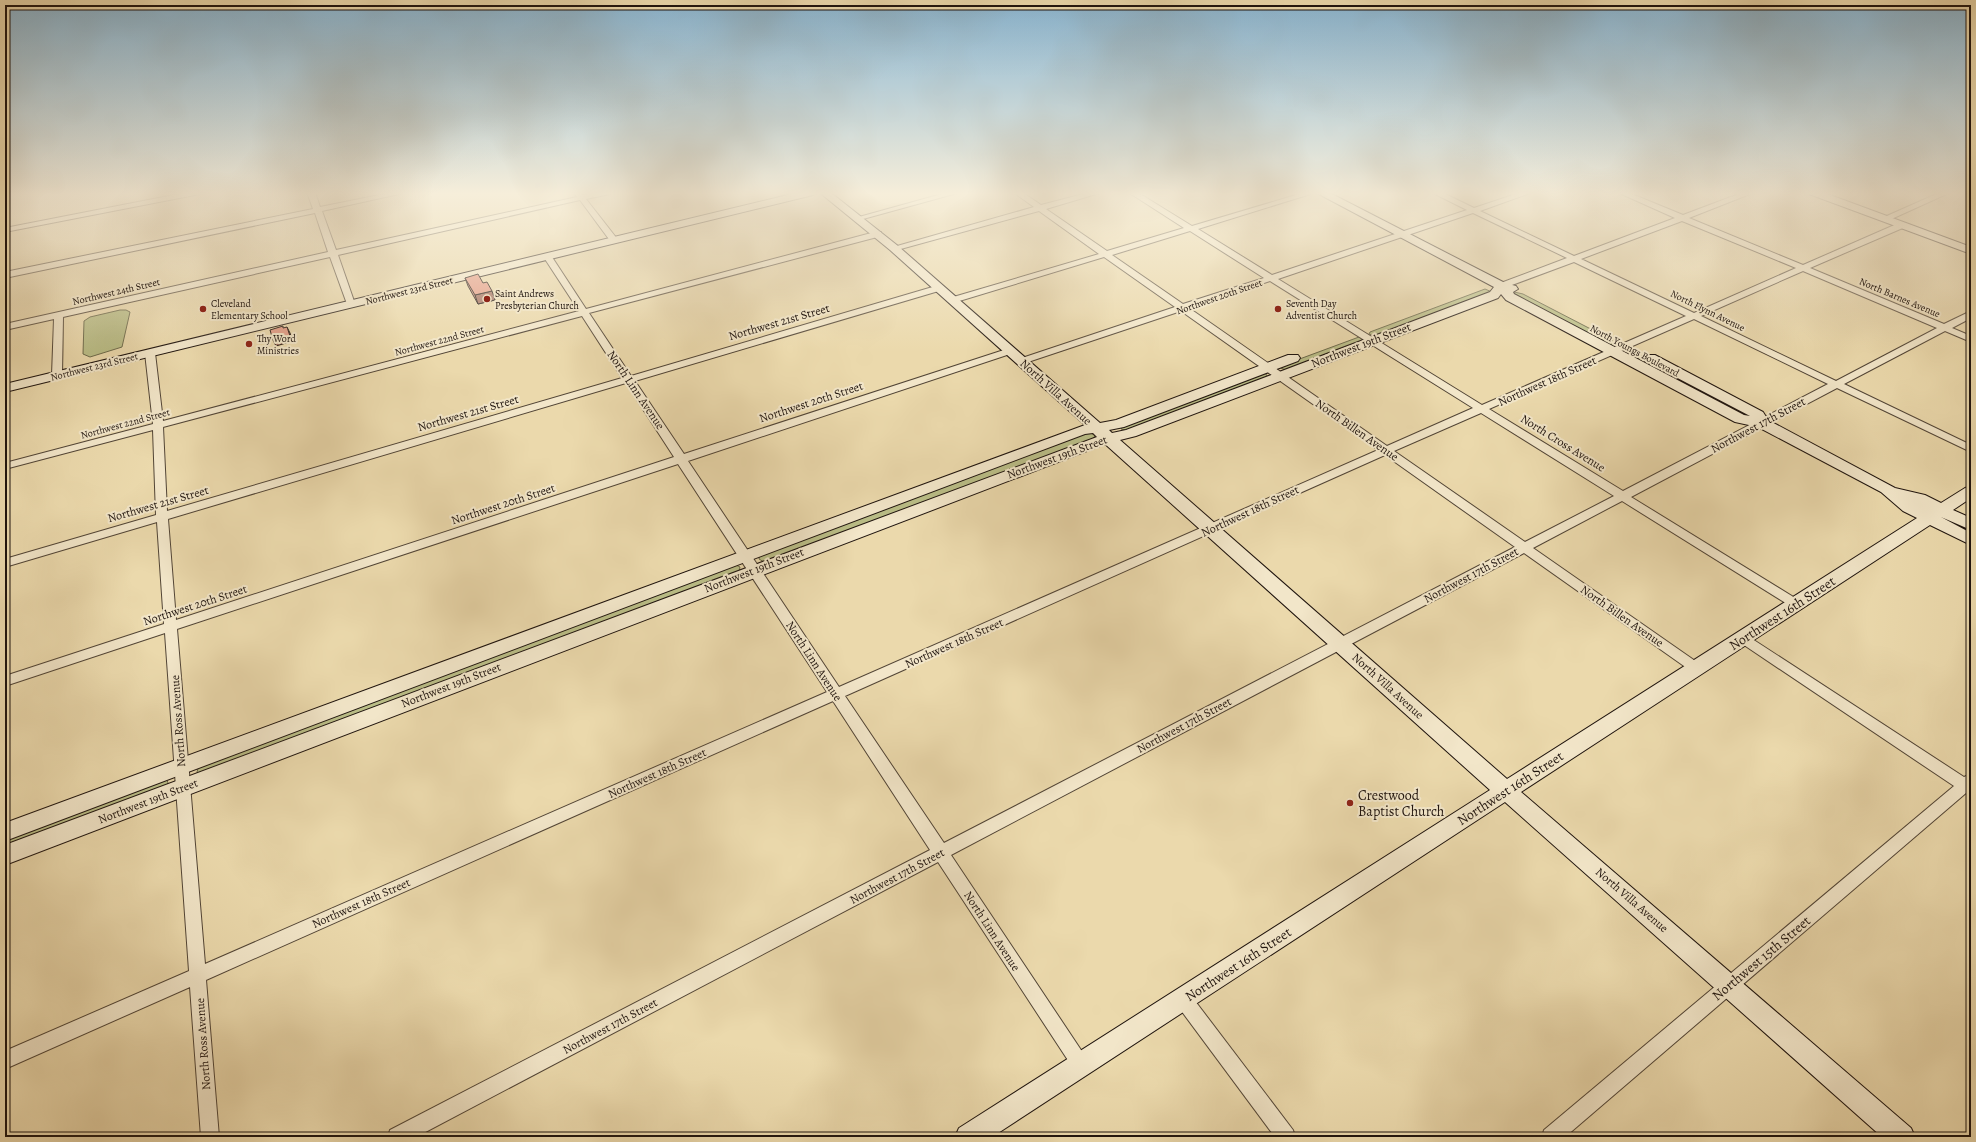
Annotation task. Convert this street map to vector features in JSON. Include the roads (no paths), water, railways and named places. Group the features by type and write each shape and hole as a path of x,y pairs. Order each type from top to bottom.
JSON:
{"street":[{"path":"5,275 148,245"},
{"path":"329,245 350,304"},
{"name":"Northwest 24th Street","path":"5,327 368,245"},
{"name":"Northwest 23rd Street","path":"5,388 592,245"},
{"name":"Northwest 22nd Street","path":"5,466 835,245"},
{"name":"North Villa Avenue","path":"891,245 1505,790 1902,1137"},
{"path":"894,248 904,245"},
{"name":"North Billen Avenue","path":"1094,245 1696,668"},
{"name":"Northwest 21st Street","path":"5,563 629,379 946,294 1107,254 1135,245"},
{"name":"North Cross Avenue","path":"1219,245 1796,604"},
{"name":"Northwest 20th Street","path":"5,681 682,459 1016,356 1183,308 1371,245"},
{"name":"North Youngs Boulevard","path":"1422,245 1501,286 1520,291 1627,346 1758,415 1762,423"},
{"name":"North Flynn Avenue","path":"1546,245 1971,449"},
{"name":"Northwest 19th Street","path":"5,832 1082,430 1103,433 1131,433 1274,371 1366,337 1494,295 1501,286 1610,245"},
{"name":"North Barnes Avenue","path":"1749,245 1971,339"},
{"name":"Northwest 18th Street","path":"5,1060 1211,529 1222,522 1856,245"},
{"path":"1956,245 1971,251"},
{"name":"North Linn Avenue","path":"548,256 1081,1065"},
{"name":"North Youngs Boulevard","path":"1501,286 1510,297 1740,419 1762,423 1887,489 1909,507 1971,525"},
{"name":"Northwest 17th Street","path":"397,1137 1622,495 1971,314"},
{"path":"57,375 59,315"},
{"name":"North Ross Avenue","path":"150,353 158,426 162,517 210,1137"},
{"name":"Northwest 19th Street","path":"5,855 1078,448 1103,433"},
{"name":"Northwest 16th Street","path":"968,1137 1505,790 1971,492"},
{"name":"North Youngs Boulevard","path":"1935,514 1971,540"},
{"path":"1743,638 1969,785"},
{"name":"Northwest 15th Street","path":"1552,1137 1729,985 1969,785"},
{"path":"1183,999 1286,1137"}],"place":[{"name":"Saint Andrews Presbyterian Church","path":"487,299"},
{"name":"Cleveland Elementary School","path":"203,309"},
{"name":"Seventh Day Adventist Church","path":"1278,309"},
{"name":"Thy Word Ministries","path":"249,344"},
{"name":"Crestwood Baptist Church","path":"1350,803"}]}
